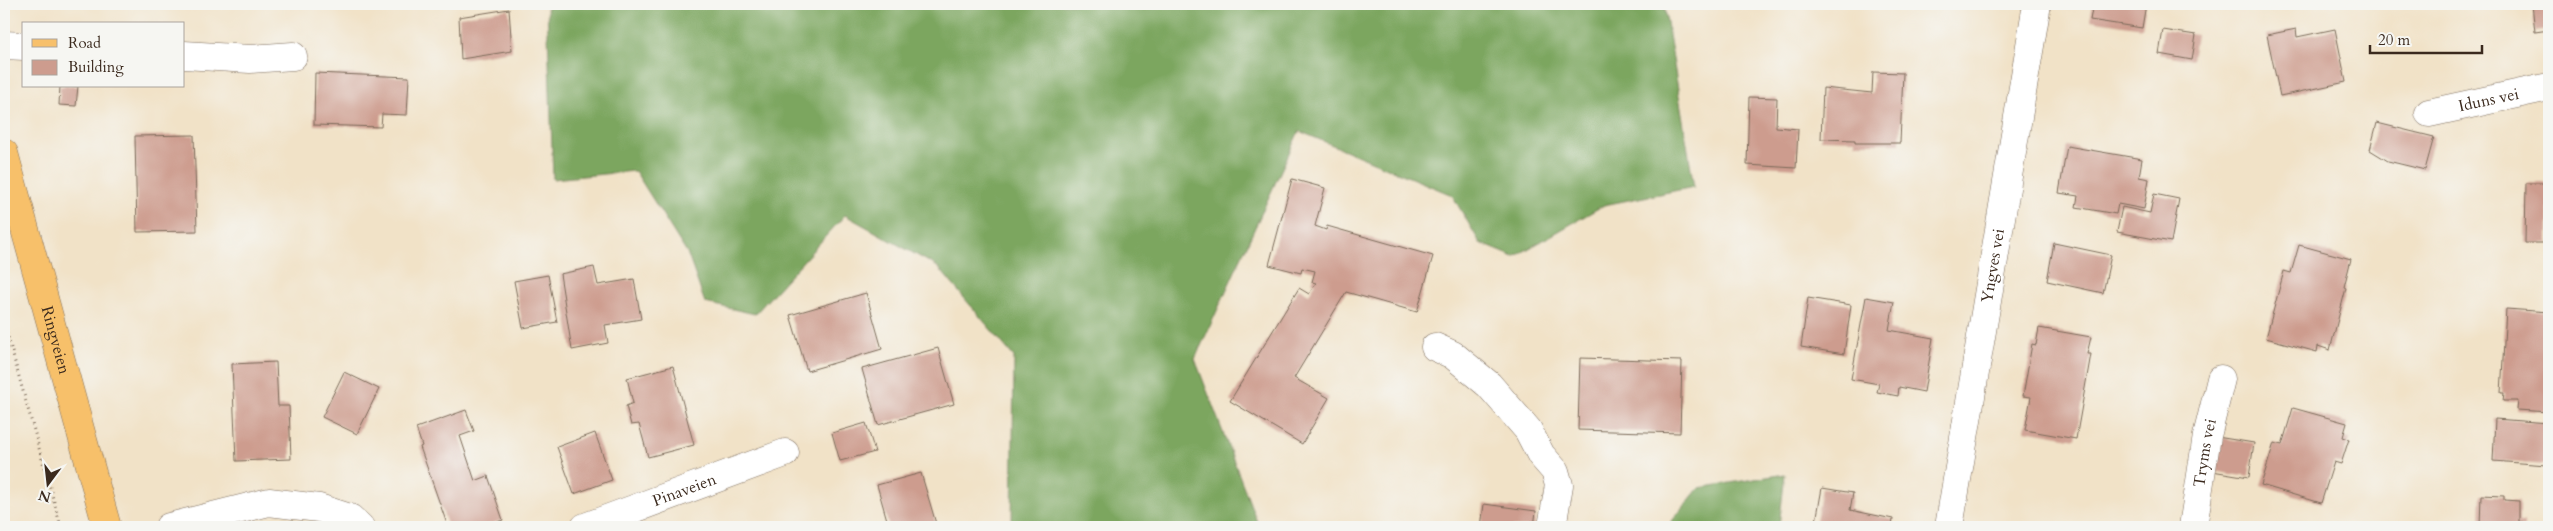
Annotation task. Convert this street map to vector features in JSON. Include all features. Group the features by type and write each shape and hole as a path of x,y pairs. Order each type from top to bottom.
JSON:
{"main road":[{"name":"Ringveien","path":"4,153 107,527"}],"street":[{"name":"Yngves vei","path":"1949,527 2037,4"},
{"path":"4,45 22,46"},
{"path":"185,55 250,59 293,56"},
{"name":"Iduns vei","path":"2429,113 2549,87"},
{"path":"1435,347 1453,355 1489,385 1528,430 1540,455 1555,471 1558,486 1552,527"},
{"name":"Tryms vei","path":"2193,527 2207,436 2221,379"},
{"name":"Pinaveien","path":"585,527 786,453"},
{"path":"169,527 269,502 319,508 350,518 360,527"}],"path":[{"path":"4,323 61,527"}],"green space":[{"path":"547,4 1664,4 1694,187 1604,205 1514,257 1480,243 1452,195 1299,131 1195,359 1259,527 1012,527 1014,357 938,267 845,215 755,314 705,303 688,255 635,171 553,179"},
{"path":"1785,474 1779,527 1667,527 1699,488"}],"building":[{"path":"2093,4 2146,4 2142,28 2090,20"},
{"path":"2532,4 2549,4 2549,30 2535,32"},
{"path":"509,9 512,51 461,59 459,17"},
{"path":"2296,29 2297,37 2335,29 2346,82 2280,96 2267,35"},
{"path":"2163,30 2196,35 2192,60 2159,54"},
{"path":"1873,72 1903,73 1900,143 1855,143 1855,140 1821,139 1823,88 1872,93"},
{"path":"315,73 409,77 407,115 382,114 381,127 314,125"},
{"path":"60,88 78,88 76,106 59,105"},
{"path":"1749,97 1777,98 1776,127 1798,129 1796,168 1747,165"},
{"path":"2377,123 2434,137 2425,170 2388,161 2370,150"},
{"path":"194,135 197,231 137,232 135,136"},
{"path":"2067,146 2142,159 2139,177 2149,179 2144,209 2118,204 2116,214 2076,207 2078,196 2059,193"},
{"path":"1292,179 1325,188 1315,226 1326,230 1327,226 1433,256 1417,312 1346,292 1294,378 1329,398 1302,444 1230,401 1299,288 1309,294 1316,283 1312,282 1315,271 1302,268 1301,273 1269,265"},
{"path":"2526,183 2549,183 2549,243 2525,243"},
{"path":"2154,194 2179,199 2171,242 2117,232 2122,207 2150,213"},
{"path":"2054,243 2111,255 2103,293 2047,281"},
{"path":"2299,245 2351,259 2344,287 2346,288 2330,350 2318,346 2317,352 2266,338 2284,271 2291,273"},
{"path":"594,267 598,285 634,279 641,319 605,325 608,343 572,350 560,274"},
{"path":"548,275 557,322 523,328 514,281"},
{"path":"866,293 882,349 807,371 790,315"},
{"path":"1866,297 1894,302 1889,330 1933,338 1924,392 1899,387 1898,396 1877,392 1879,384 1851,379"},
{"path":"1808,298 1851,305 1844,354 1801,347"},
{"path":"2506,309 2549,312 2549,412 2517,410 2518,401 2503,401 2504,393 2501,393"},
{"path":"2039,328 2091,337 2087,354 2091,354 2076,439 2025,430 2031,397 2023,396 2032,344 2036,345"},
{"path":"938,348 954,404 878,425 862,369"},
{"path":"1580,358 1682,361 1680,433 1578,430"},
{"path":"276,362 278,406 289,406 291,459 236,461 232,364"},
{"path":"673,366 694,445 648,457 639,424 631,425 626,406 633,403 627,378"},
{"path":"344,372 379,389 357,434 322,417"},
{"path":"2293,408 2347,423 2343,437 2349,439 2341,464 2334,462 2321,503 2261,485 2274,443 2282,445"},
{"path":"466,410 474,431 460,436 475,481 488,476 503,520 482,527 448,527 420,447 422,446 416,428"},
{"path":"2495,419 2549,423 2547,465 2493,461"},
{"path":"866,423 875,452 840,461 832,433"},
{"path":"595,433 612,480 574,494 557,447"},
{"path":"2217,437 2254,443 2249,477 2212,471"},
{"path":"921,473 937,527 889,527 877,485"},
{"path":"1822,488 1853,493 1850,510 1893,519 1892,527 1815,527"},
{"path":"2481,495 2504,496 2504,500 2519,501 2519,522 2524,522 2524,527 2480,527"},
{"path":"1484,504 1536,511 1534,527 1481,527"}]}
